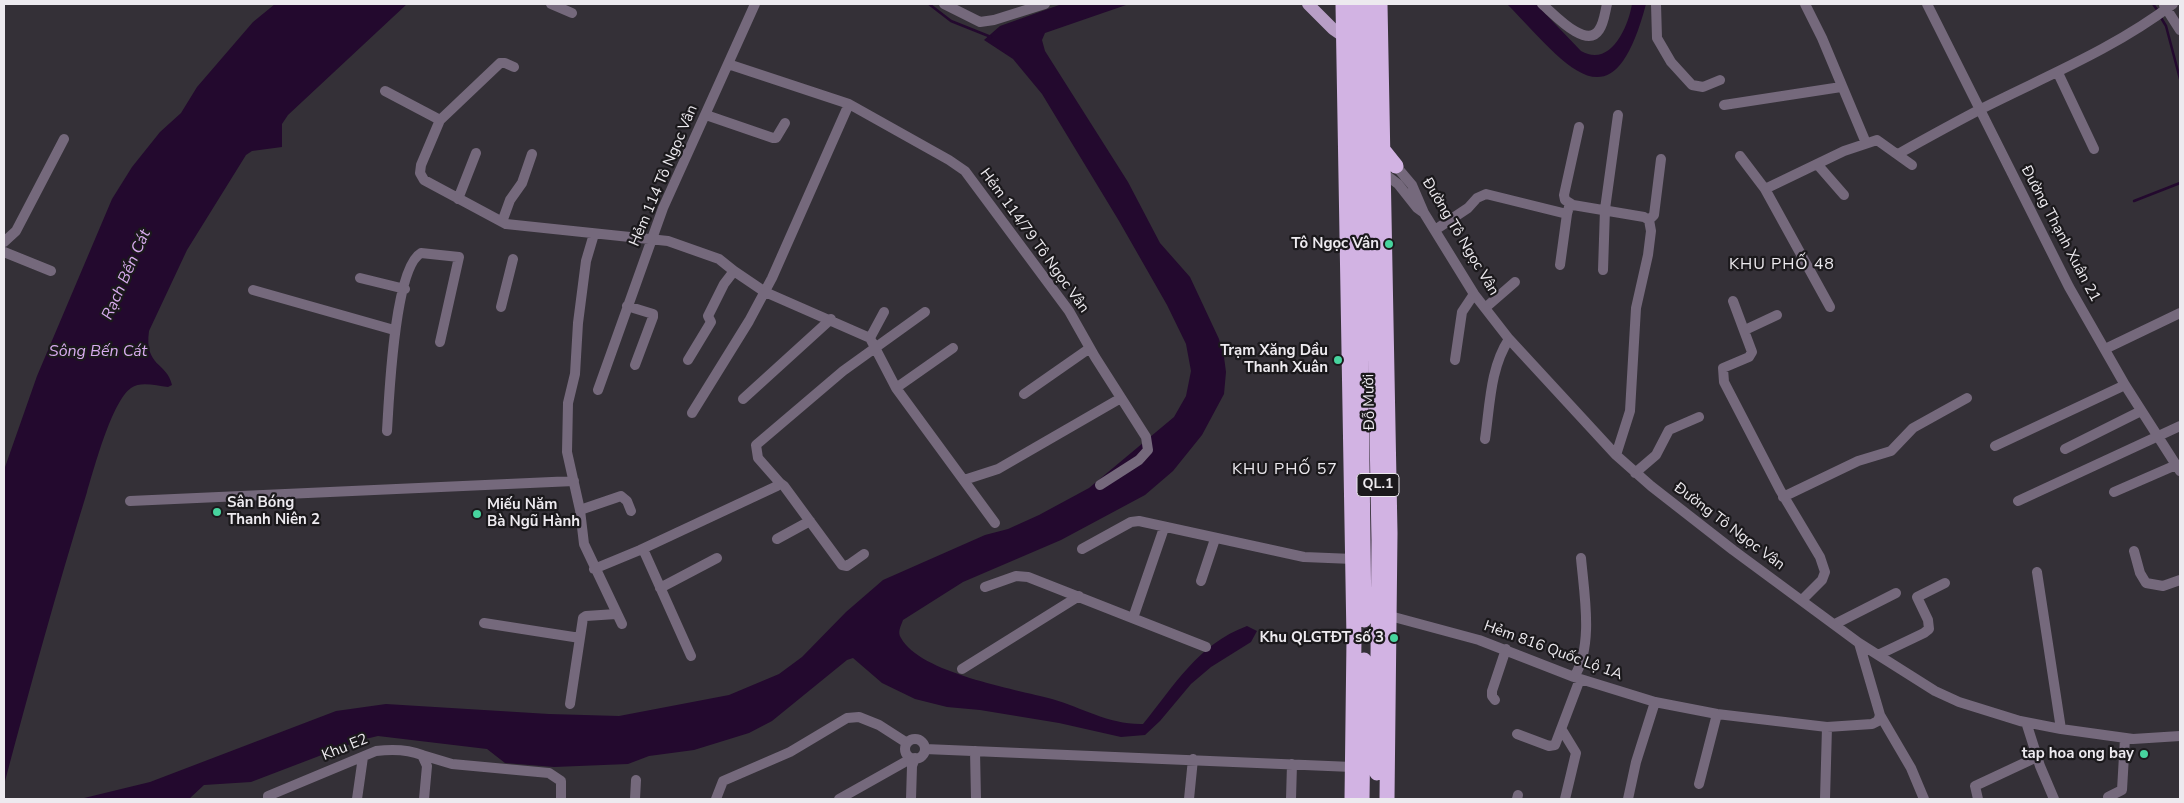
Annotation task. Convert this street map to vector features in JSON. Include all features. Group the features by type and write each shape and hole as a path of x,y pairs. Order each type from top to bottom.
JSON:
{"highway":[{"name":"Đỗ Mười","path":"1343,4 1371,171 1390,533 1387,799"},
{"name":"Đỗ Mười","path":"1350,40 1356,4"},
{"name":"Đỗ Mười","path":"1352,799 1357,767 1364,520 1371,171 1369,4"},
{"name":"Đỗ Mười","path":"1362,799 1357,767 1353,559 1371,171 1382,148 1380,4"},
{"path":"1371,135 1382,148"},
{"name":"Đỗ Mười","path":"1371,171 1379,540 1376,799"}],"main road":[{"path":"1308,4 1350,40"}],"street":[{"path":"552,4 572,13"},
{"name":"Hẻm 114 Tô Ngọc Vân","path":"598,390 663,208 755,4"},
{"path":"944,4 980,22 994,20 1045,4"},
{"path":"1542,4 1575,32 1585,36 1593,35 1599,30 1607,4"},
{"path":"1656,4 1657,38 1671,62 1692,85 1703,87 1720,80"},
{"path":"1805,4 1822,38 1866,144"},
{"name":"Đường Thạnh Xuân 21","path":"1927,4 2070,288 2125,385 2178,468"},
{"path":"1898,154 1979,110 2058,73 2155,18 2167,7 2180,30"},
{"path":"514,66 506,62 500,63 440,120 421,165 420,173 424,180 506,224 668,241 719,259 765,292 831,319 872,342 896,388 995,523"},
{"name":"Hẻm 114/79 Tô Ngọc Vân","path":"728,64 849,104 964,171 1069,311 1146,437 1148,450 1139,460 1100,485"},
{"path":"2058,73 2094,149"},
{"path":"1724,105 1841,87"},
{"path":"385,91 440,120"},
{"path":"692,413 765,292 849,104"},
{"path":"706,115 773,138 776,138 784,123"},
{"path":"1603,270 1605,209 1618,115"},
{"path":"1560,265 1570,210 1564,195 1579,127"},
{"path":"4,242 16,230 64,139"},
{"path":"1765,189 1817,164 1877,140 1912,165"},
{"path":"458,199 476,153"},
{"path":"502,222 510,200 522,183 532,154"},
{"path":"1740,156 1765,189 1830,307"},
{"path":"1649,220 1654,215 1661,159"},
{"path":"1817,164 1844,195"},
{"path":"1371,171 1398,184 1417,208 1424,213"},
{"name":"Đường Tô Ngọc Vân","path":"1371,171 1412,185 1424,213 1474,294 1509,339 1616,455 1635,473 1733,550 1859,643 1935,691 1959,702 2026,722 2125,738 2180,736"},
{"path":"1435,230 1468,208 1477,198 1486,194 1570,210 1605,209 1644,217 1649,220"},
{"path":"1616,455 1630,411 1636,308 1648,255 1649,220"},
{"path":"594,234 586,261 578,323 575,374 568,403 567,452 580,510 584,544 594,570 622,624"},
{"path":"4,252 51,271"},
{"path":"387,431 394,330 404,289 415,256 421,253 459,258 440,342"},
{"path":"501,307 513,259"},
{"path":"688,360 711,322 708,316 734,271"},
{"path":"360,278 404,289"},
{"path":"1485,308 1515,282"},
{"path":"253,290 394,330"},
{"path":"1455,360 1462,312 1474,294"},
{"path":"1733,301 1752,352 1748,357 1723,368 1722,374 1783,497 1820,557 1825,572 1822,580 1802,600"},
{"path":"628,306 653,314 635,365"},
{"path":"872,342 884,312"},
{"path":"864,554 844,567 784,486 758,458 756,445 872,342 926,312"},
{"path":"2105,349 2180,313"},
{"path":"1745,330 1777,315"},
{"path":"743,399 831,319"},
{"path":"1485,439 1495,371 1501,351 1509,339"},
{"path":"896,388 953,348"},
{"path":"1024,394 1090,348"},
{"path":"1996,446 2125,385"},
{"path":"964,480 998,469 1121,398"},
{"path":"1783,497 1858,461 1891,451 1912,428 1967,398"},
{"path":"2065,449 2141,411"},
{"path":"1635,473 1656,455 1669,430 1699,417"},
{"path":"2018,501 2158,438 2180,426"},
{"path":"2114,492 2178,468"},
{"path":"130,501 574,482"},
{"path":"594,570 643,549 780,483"},
{"path":"580,510 621,496 627,501 631,511"},
{"path":"777,540 810,521"},
{"path":"1082,548 1131,522 1146,522 1164,528 1304,558 1353,559"},
{"path":"1133,618 1164,528"},
{"path":"1201,580 1215,539"},
{"path":"643,549 690,656"},
{"path":"2134,551 2140,572 2146,583 2164,586 2180,580"},
{"path":"660,588 717,558"},
{"path":"1517,734 1549,746 1555,745 1562,730 1580,668 1587,626 1581,558"},
{"path":"2037,572 2061,729"},
{"path":"985,587 1016,576 1028,577 1206,647"},
{"path":"1878,656 1924,633 1928,628 1928,620 1917,597 1945,583"},
{"path":"1835,624 1896,593"},
{"path":"962,669 1079,596"},
{"path":"570,704 583,618 586,616 616,614"},
{"name":"Hẻm 816 Quốc Lộ 1A","path":"1390,616 1506,649 1577,678 1655,702 1717,714 1827,727 1872,724 1878,721 1880,715"},
{"path":"484,623 580,638"},
{"path":"1859,643 1880,715 1911,768 1924,799"},
{"path":"1494,700 1492,691 1506,649"},
{"path":"1628,799 1636,762 1655,702"},
{"path":"1699,784 1717,714"},
{"path":"716,799 723,781 790,752 847,718 858,717 879,725 907,743"},
{"path":"2026,722 2054,799"},
{"path":"1825,799 1827,727"},
{"path":"1562,730 1576,753 1565,799"},
{"path":"2108,797 2122,790 2125,738"},
{"path":"839,799 913,758 923,755 925,749 923,743 912,739 907,743 905,749 907,754 913,758"},
{"name":"Khu E2","path":"268,798 363,757 388,749 411,751 452,764 550,773 561,781 561,799"},
{"path":"925,749 1357,767"},
{"path":"975,751 976,799"},
{"path":"422,755 427,766 424,799"},
{"path":"356,799 363,757"},
{"path":"1978,799 1975,786 2038,757"},
{"path":"911,799 913,758"},
{"path":"1190,799 1193,759"},
{"path":"1291,799 1292,764"},
{"path":"635,799 636,780"},
{"path":"290,799 292,788"}],"water":[{"name":"Sông Bến Cát","path":"275,4 407,4 288,115 282,124 282,147 252,151 246,155 187,250 149,331 148,343 150,351 153,358 166,372 172,385 168,387 144,384 135,386 124,395 117,406 99,452 65,565 4,785 4,470 37,376 112,199 132,167 160,132 181,113 197,87 253,22"},
{"path":"1062,4 1129,4 1045,33 1042,40 1045,51 1128,182 1160,243 1190,277 1219,339 1226,372 1224,394 1202,435 1173,471 1145,495 1061,540 963,582 903,620 899,634 911,650 927,661 947,670 993,685 1052,699 1108,719 1131,724 1143,724 1189,667 1215,643 1247,626 1257,631 1251,642 1211,667 1191,684 1160,721 1145,735 1121,737 1059,723 980,710 947,707 915,699 882,683 853,658 847,660 772,721 749,733 694,750 649,756 628,764 554,767 505,763 487,749 378,736 361,740 251,782 204,785 189,799 80,799 150,782 336,711 386,704 549,714 619,716 729,695 779,674 802,657 846,612 883,580 985,535 1008,529 1039,515 1089,488 1174,417 1186,396 1191,371 1186,344 1167,305 1119,221 1042,94 1013,59 984,40 1000,26"},
{"path":"1507,4 1536,4 1581,51 1591,55 1601,54 1609,50 1616,43 1622,34 1632,4 1646,4 1633,43 1618,67 1603,77 1586,75 1568,64"}],"waterway":[{"path":"929,4 951,21 991,37"},
{"path":"2153,4 2158,11"},
{"path":"2160,16 2166,26 2180,79"},
{"path":"2134,201 2180,183"}],"place":[{"name":"Tô Ngọc Vân","path":"1389,244"},
{"name":"Trạm Xăng Dầu Thanh Xuân","path":"1338,360"},
{"name":"Sân Bóng Thanh Niên 2","path":"217,512"},
{"name":"Miếu Năm Bà Ngũ Hành","path":"477,514"},
{"name":"Khu QLGTĐT số 3","path":"1394,638"},
{"name":"tap hoa ong bay","path":"2144,754"}],"district":[{"name":"KHU PHỐ 48","path":"1782,265"},
{"name":"KHU PHỐ 57","path":"1285,470"}],"water label":[{"name":"Rạch Bến Cát","path":"127,275"}]}
